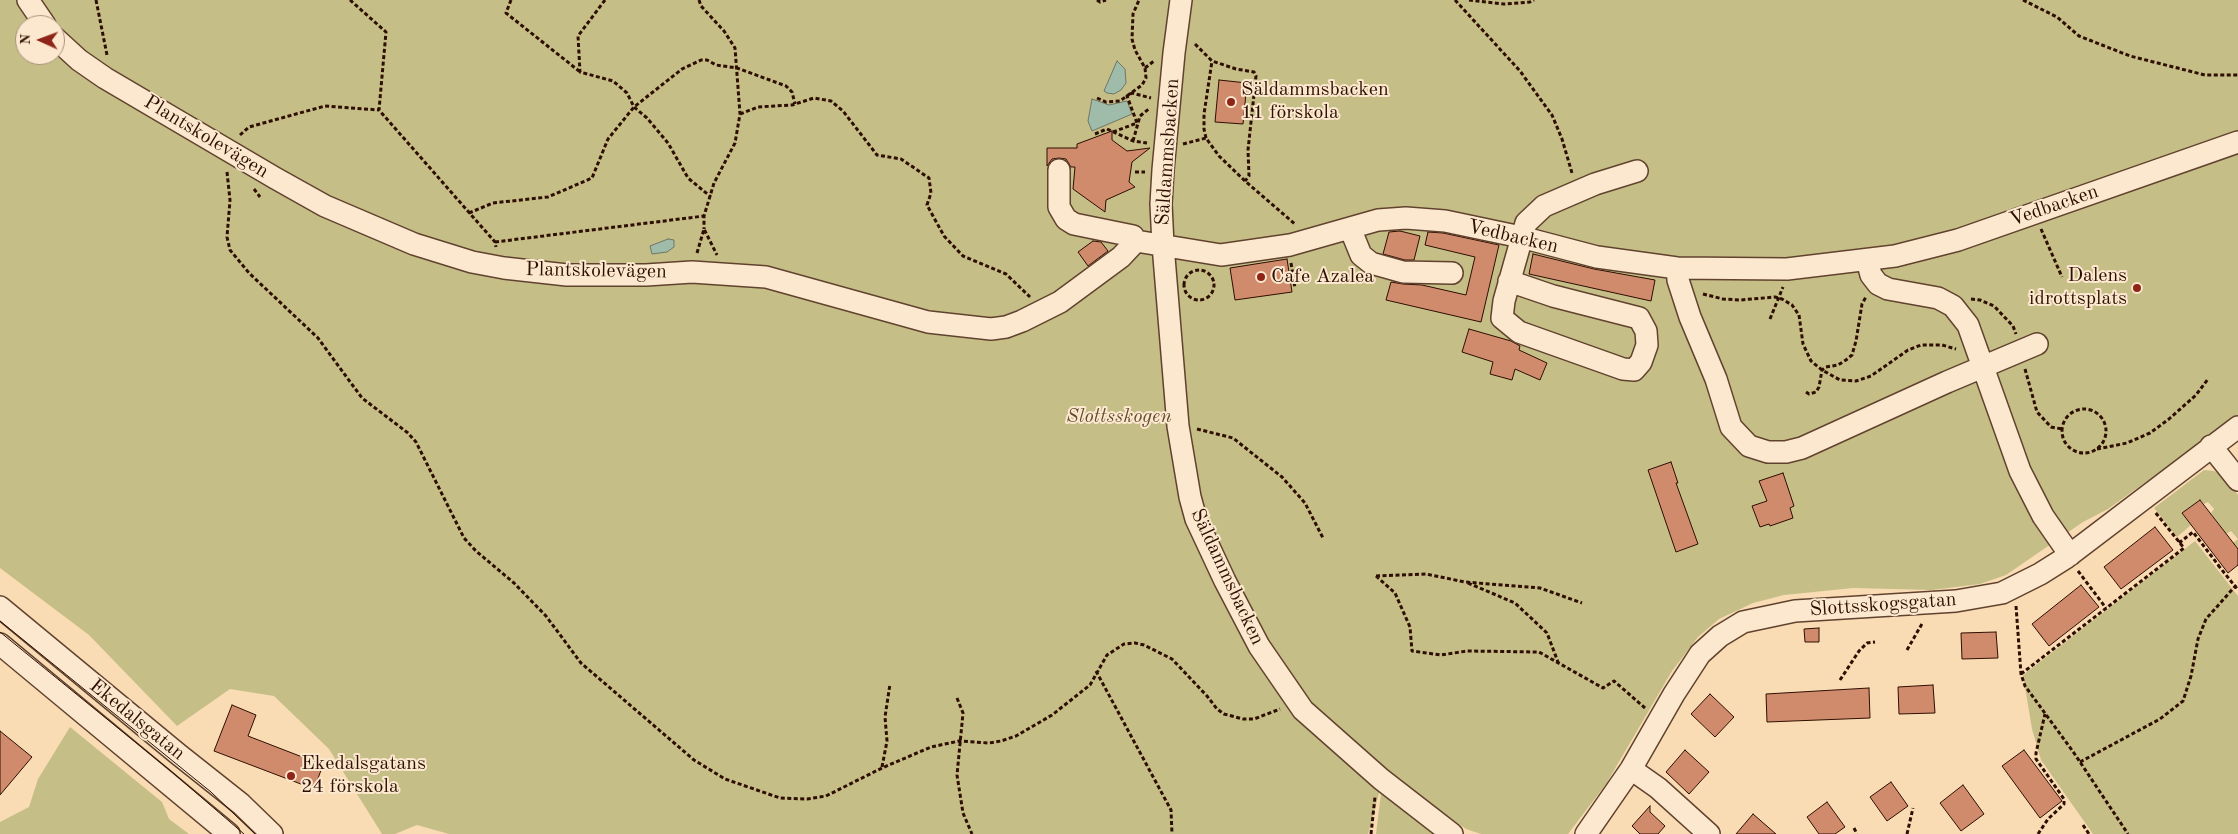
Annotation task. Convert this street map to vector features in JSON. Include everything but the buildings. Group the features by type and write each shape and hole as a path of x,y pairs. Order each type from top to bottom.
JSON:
{"street":[{"path":"28,0 38,15"},
{"name":"Säldammsbacken","path":"1181,0 1165,146 1162,204 1163,245 1178,426 1190,498 1196,519 1221,573 1259,646 1294,699 1310,716 1381,779 1452,834"},
{"name":"Plantskolevägen","path":"65,47 104,78 325,206 414,244 472,262 504,268 567,275 646,275 692,272 766,277 928,322 991,329 1006,327 1022,321 1060,302 1121,257 1136,241"},
{"name":"Vedbacken","path":"1163,245 1204,254 1221,255 1288,245 1378,220 1406,218 1445,221 1521,237 1597,258 1678,277 1789,269 1895,256 1958,240 2238,142"},
{"path":"1058,170 1059,207 1066,219 1074,224 1133,236 1136,241 1163,245"},
{"path":"1509,281 1553,296 1639,318 1646,331 1647,344 1642,362 1634,370 1623,369 1519,332 1502,318 1509,281 1526,223 1544,206 1579,190 1637,171"},
{"path":"1350,228 1362,255 1371,263 1403,272 1452,273"},
{"path":"1867,260 1871,275 1878,284 1888,289 1938,298 1953,306 1968,325 1979,369 2020,471 2043,516 2068,556"},
{"path":"1678,277 1690,317 1716,379 1731,427 1749,446 1768,452 1786,452 1802,448 2036,344"},
{"name":"Slottsskogsgatan","path":"1586,834 1631,769 1659,719 1700,654 1720,636 1743,622 1795,611 1978,598 1993,596 2014,588 2068,556 2238,427"},
{"path":"2211,446 2238,480"},
{"name":"Ekedalsgatan","path":"0,607 241,804 272,834"},
{"name":"Ekedalsgatan","path":"0,644 230,834"},
{"path":"1631,769 1658,788 1709,834"}],"path":[{"path":"96,0 108,62 104,78"},
{"path":"350,0 386,32 379,110"},
{"path":"511,0 506,13 580,72 613,81 627,93 634,107 647,118 668,143 688,178 711,197"},
{"path":"580,72 578,36 604,0"},
{"path":"692,272 704,229 704,216 714,183 735,143 740,114 735,48 724,31 701,6 699,0"},
{"path":"1097,0 1100,2 1106,0"},
{"path":"1097,98 1106,102 1120,101 1142,85 1146,78 1145,68 1132,40 1133,14 1139,0"},
{"path":"1456,0 1520,71 1552,115 1579,190"},
{"path":"1469,0 1504,4 1534,0"},
{"path":"2023,0 2057,17 2079,36 2130,56 2205,74 2238,75"},
{"path":"1176,37 1191,41 1212,61 1236,70 1254,72 1256,76 1248,150 1248,176 1245,181"},
{"path":"469,212 493,203 548,197 592,178 608,140 634,107 682,69 693,63 707,60 716,65 737,68 786,86 792,92 795,104"},
{"path":"1212,61 1204,114 1206,138 1219,156 1245,181 1312,238"},
{"path":"1128,96 1132,94 1156,101"},
{"path":"1128,96 1137,123"},
{"path":"740,114 758,107 795,104 814,98 830,101 843,111 877,155 901,159 923,172 929,178 932,193 927,205 944,236 964,256 1006,274 1022,290"},
{"path":"504,268 495,242 379,110 325,106 249,127 225,148 224,162 228,174 230,200 227,237 230,250 249,273 318,338 362,398 408,433 426,460 464,538 476,551 514,582 546,616 581,663 694,760 726,779 780,798 807,799 826,796 882,768 931,747 959,741 989,743 1016,736 1052,715 1076,697 1090,685 1107,655 1124,644 1144,644 1172,659 1207,696 1217,710 1232,717 1254,719 1281,709 1294,699"},
{"path":"1133,141 1140,116 1152,106"},
{"path":"1112,132 1137,123"},
{"path":"1095,134 1107,129 1133,141 1165,146 1177,146 1206,138"},
{"path":"2034,213 2062,277"},
{"path":"495,242 704,216"},
{"path":"704,229 726,273"},
{"path":"1288,245 1295,288"},
{"path":"1770,319 1789,269"},
{"path":"1203,271 1212,277 1214,287 1212,294 1206,299 1196,300 1187,294 1184,284 1192,272 1203,271"},
{"path":"1678,277 1707,296 1740,300 1775,297 1792,305 1799,315 1804,349 1810,361 1840,380 1864,379 1908,350 1931,344 1955,348 1966,354 1979,369"},
{"path":"1806,392 1809,394 1816,392 1819,387 1822,370 1846,360 1852,355 1862,304 1868,293 1878,284"},
{"path":"2096,449 2105,439 2104,421 2099,414 2091,410 2073,411 2063,425 2062,434 2065,442 2071,449 2088,453 2096,449 2128,443 2150,433 2169,420 2196,396 2208,379"},
{"path":"1178,426 1184,425 1233,438 1288,484 1305,503 1323,538"},
{"path":"2021,674 2184,548 2144,498"},
{"path":"2179,543 2194,532 2218,565 2236,584 2238,590"},
{"path":"2068,556 2106,608"},
{"path":"1582,603 1540,588 1465,582 1426,574 1376,576 1395,593 1410,627 1412,651 1441,655 1467,651 1539,652 1603,688 1614,682 1625,693 1659,719"},
{"path":"1465,582 1515,603 1547,633 1559,664"},
{"path":"2080,762 2160,719 2183,701 2191,676 2198,639 2206,619 2225,600 2236,584"},
{"path":"2014,588 2021,674 2025,686 2080,762 2128,834"},
{"path":"1907,650 1926,616 1928,602"},
{"path":"1840,680 1859,651 1867,643 1875,642"},
{"path":"1096,672 1171,810 1172,834"},
{"path":"882,768 887,741 885,717 890,684"},
{"path":"957,698 963,713 957,775 963,813 972,834"},
{"path":"2038,834 2048,819 2064,804 2064,799 2036,759 2045,714"},
{"path":"1371,834 1376,789 1381,779"},
{"path":"1907,834 1913,808"},
{"path":"2082,825 2089,834"},
{"path":"1854,828 1857,834"}],"green space":[{"name":"Slottsskogen","path":"0,0 2238,0 2238,416 2108,509 2083,522 2006,575 1980,584 1932,590 1853,588 1784,595 1753,603 1719,619 1698,637 1672,671 1606,784 1568,834 1481,834 1466,829 1385,771 1368,834 449,834 417,825 395,834 382,834 329,749 274,696 230,689 177,726 89,635 0,568"},
{"path":"2204,470 2214,471 2222,475 2238,495 2238,539 2231,531 2226,534 2211,513 2214,509 2208,502 2204,504 2200,500 2183,513 2191,525 2177,537 2154,508"},
{"path":"2238,539 2238,549 2233,543"},
{"path":"2195,541 2238,596 2238,834 2093,834 2041,760 2032,729 2023,675"},
{"path":"70,727 162,802 169,819 189,834 0,834 0,822 29,807 38,779"},
{"path":"1381,793 1384,794 1435,834 1376,834"}],"shaded area":[{"path":"1117,61 1125,69 1126,83 1121,90 1114,94 1107,93 1104,91"},
{"path":"1092,99 1109,105 1127,101 1132,114 1092,131 1088,121"},
{"path":"668,239 674,240 674,247 667,252 652,254 650,246"}],"tram line":[{"path":"0,621 211,792 255,834"},
{"path":"0,632 172,772 244,834"}],"place":[{"name":"Säldammsbacken 11 förskola","path":"1231,102"},
{"name":"Cafe Azalea","path":"1261,277"},
{"name":"Dalens idrottsplats","path":"2137,288"},
{"name":"Ekedalsgatans 24 förskola","path":"291,776"}]}
